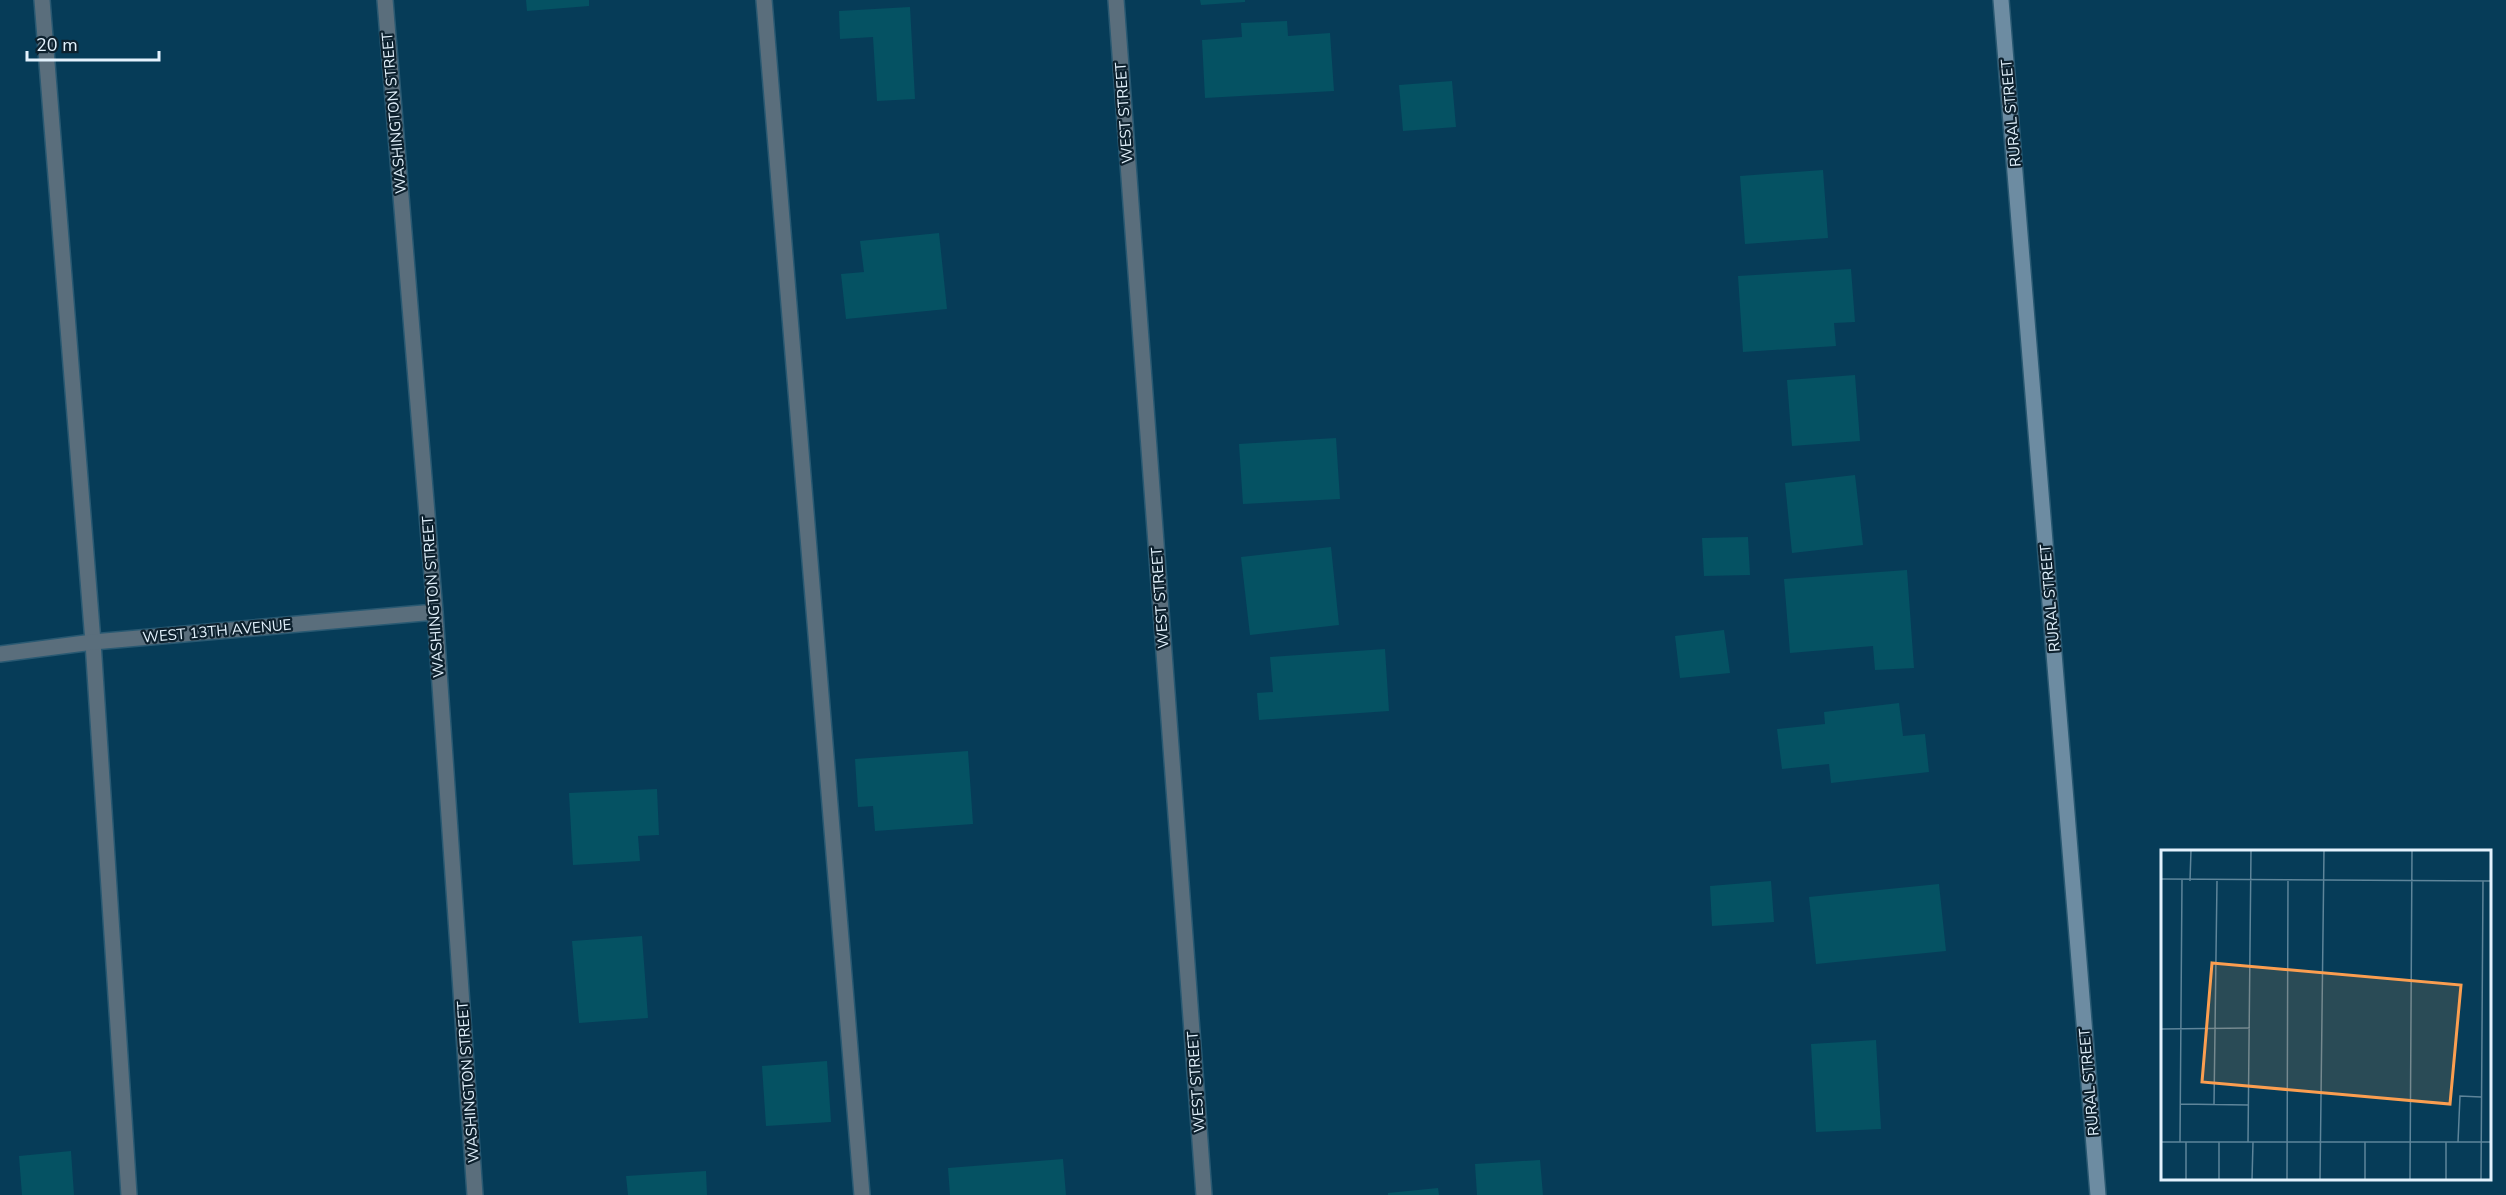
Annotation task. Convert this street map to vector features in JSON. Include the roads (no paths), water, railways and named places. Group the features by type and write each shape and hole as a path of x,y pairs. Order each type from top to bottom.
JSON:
{"street":[{"path":"42,0 93,642 129,1195"},
{"name":"WASHINGTON STREET","path":"385,0 435,612 475,1195"},
{"path":"764,0 862,1195"},
{"name":"WEST STREET","path":"1116,0 1204,1195"},
{"name":"RURAL STREET","path":"2001,0 2098,1195"},
{"name":"WEST 13TH AVENUE","path":"0,654 93,642 435,612"}]}
